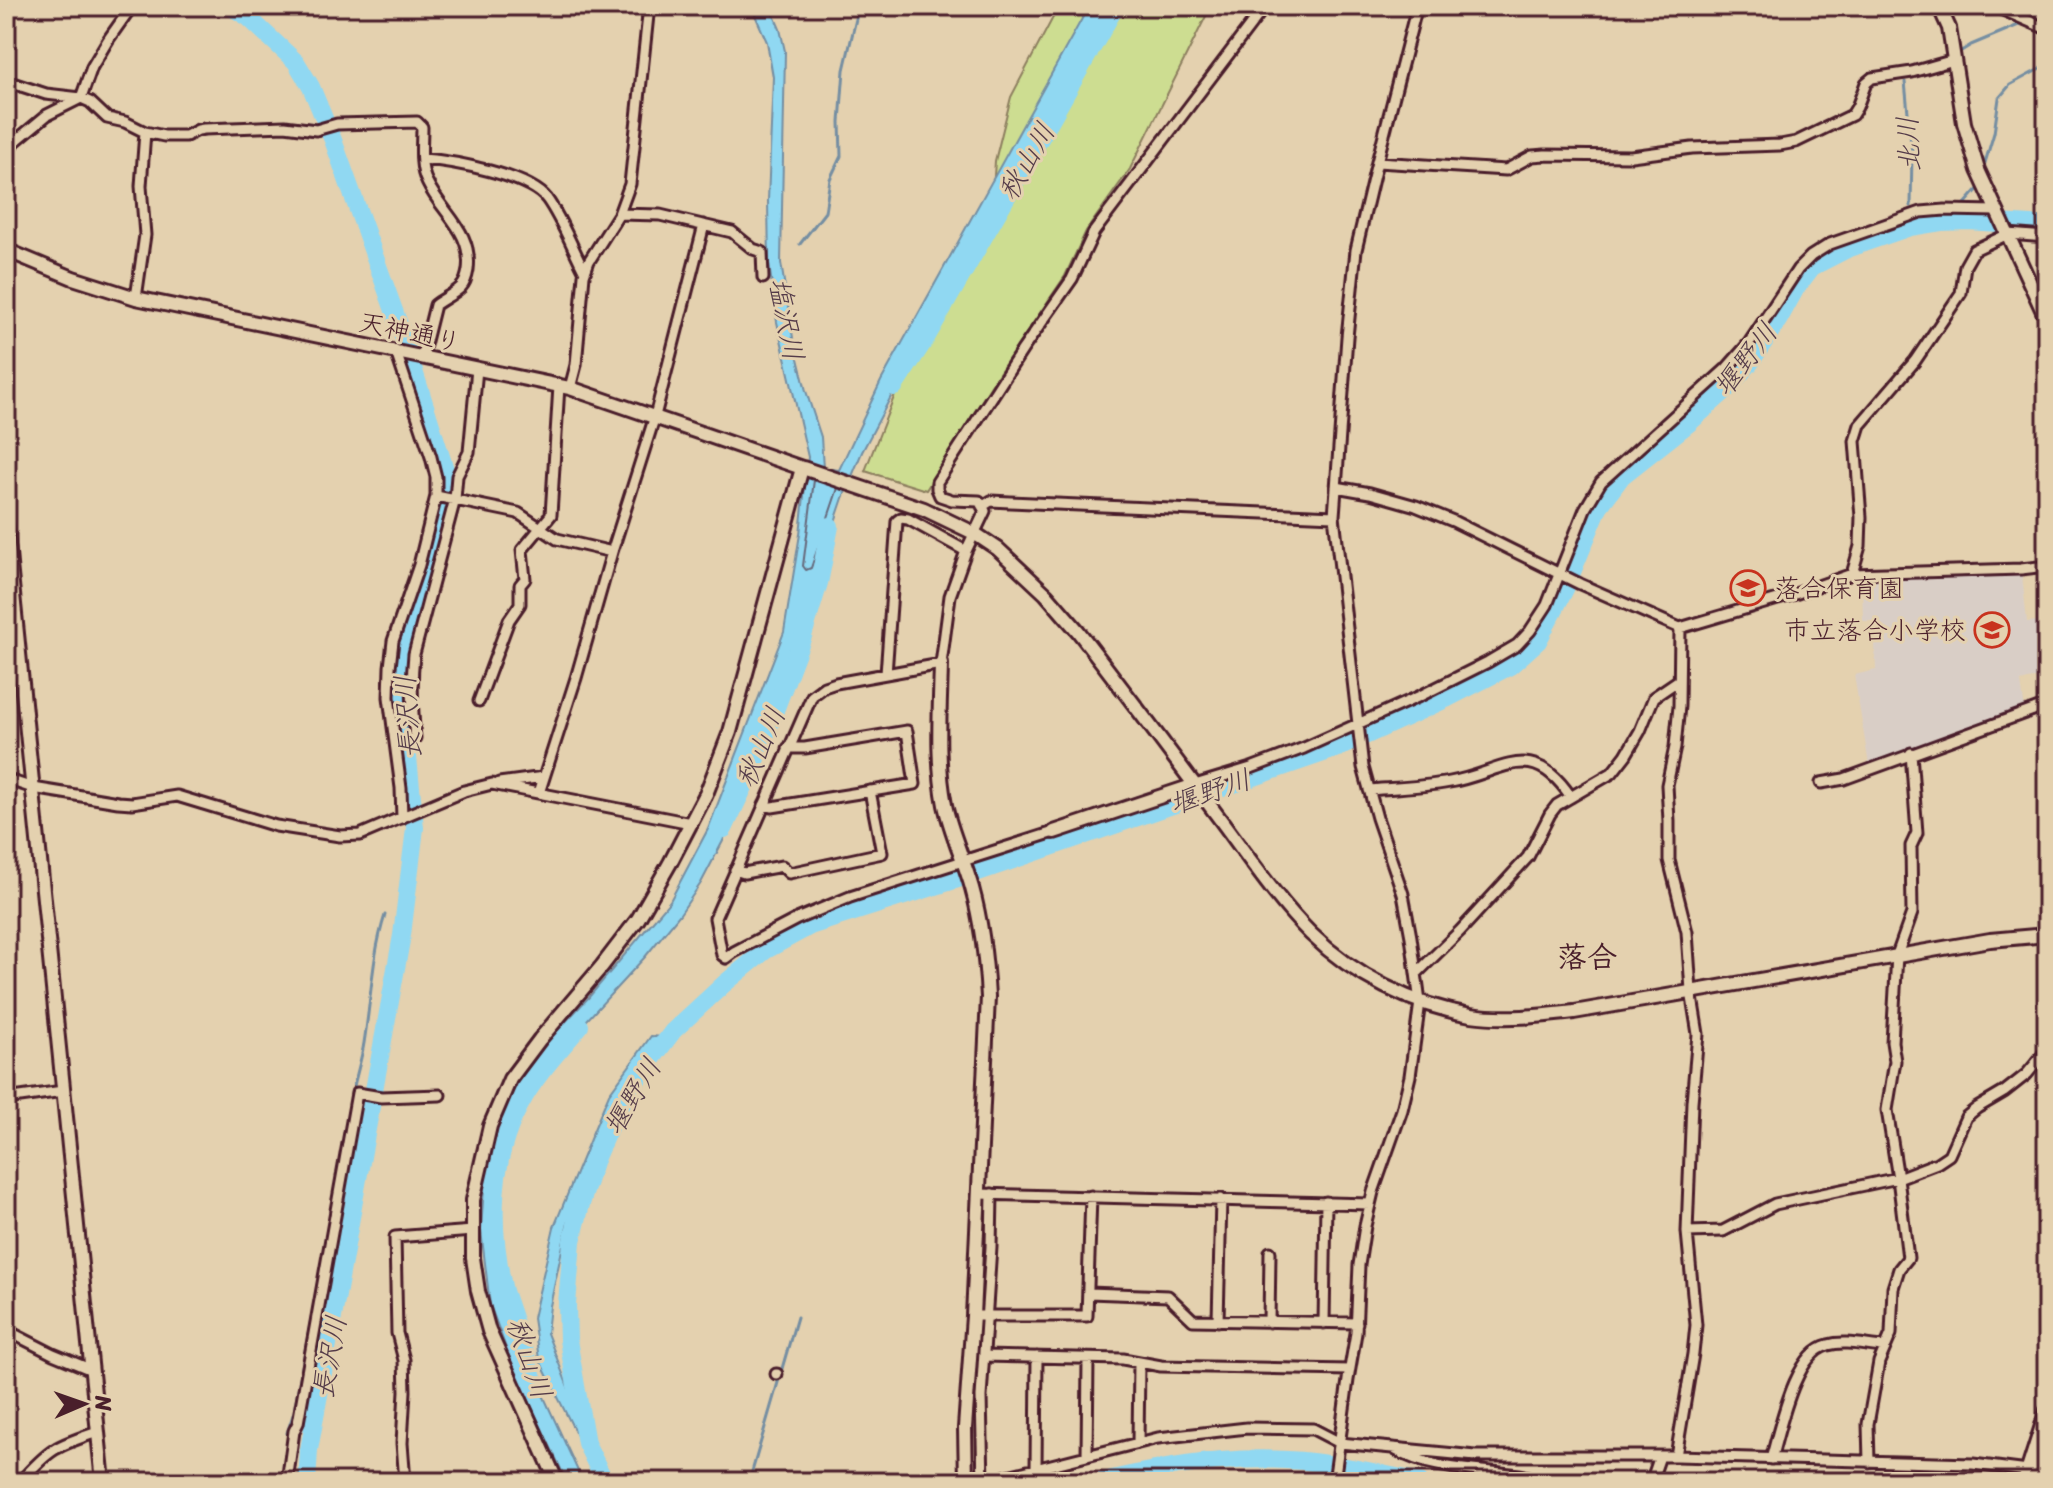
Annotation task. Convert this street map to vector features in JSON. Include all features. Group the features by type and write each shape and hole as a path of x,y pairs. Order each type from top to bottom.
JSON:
{"street":[{"path":"6,149 47,115 81,98 92,67 132,6"},
{"path":"479,701 509,620 520,604 520,585 525,579 522,550 551,515 565,387 576,365 585,272 619,214 630,184 649,6"},
{"path":"1262,6 1094,232 1072,279 937,482 940,496 952,500 979,501 985,511 950,596 941,664 939,731 941,784 946,810 977,906 985,946 988,997 987,1316 981,1397 984,1482 1138,1443 1247,1428 1313,1429 1340,1443 1476,1456 1676,1456 1973,1464 2047,1478"},
{"path":"1334,1482 1357,1323 1359,1265 1370,1204 1402,1110 1410,1076 1420,1002 1403,894 1369,790 1360,747 1334,516 1356,250 1417,6"},
{"path":"1939,6 1949,28 1964,123 1978,170 2047,320"},
{"path":"1994,6 2046,26"},
{"path":"1377,162 1506,170 1532,156 1631,156 1692,148 1780,145 1796,142 1852,115 1866,83 1872,78 1912,72 1954,60"},
{"path":"6,81 46,94 81,98 107,118 164,136 186,136 204,129 285,126 316,130 337,124 417,122 422,127 425,181 461,233 469,257 462,286 435,305 420,357"},
{"path":"136,298 145,235 141,186 145,132"},
{"path":"423,159 459,164 534,187 547,199 585,272"},
{"path":"941,664 824,687 812,696 715,918 722,955 726,958 797,919 850,897 1251,768 1304,748 1358,726 1517,645 1547,605 1585,509 1601,482 1727,368 1749,343 1798,269 1811,256 1830,244 1921,212 1998,212"},
{"path":"619,214 660,215 732,232 753,249 762,252 763,278"},
{"path":"539,793 655,416 704,225"},
{"path":"1852,574 1860,546 1855,441 1860,425 1915,361 1961,293 1965,266 1974,250 2007,232 2047,237"},
{"name":"天神通り","path":"6,250 73,278 136,298 565,387 924,509 974,533 998,549 1046,594 1078,631 1313,936 1354,969 1420,1002 1472,1015 1528,1017 1574,1012 1990,940 2047,935"},
{"path":"396,352 436,477 436,496 419,565 393,641 390,667 389,697 403,818"},
{"path":"415,738 411,674 414,654 454,499 457,476 469,452 477,369"},
{"path":"557,1482 489,1331 478,1291 473,1258 473,1200 490,1126 510,1079 638,919 706,794 730,732 803,468"},
{"path":"1336,487 1370,493 1453,521 1580,584 1680,628 1852,574 2047,566"},
{"path":"436,496 518,513 557,539 612,552"},
{"path":"983,506 991,501 1334,516"},
{"path":"886,674 897,521 908,519 966,551"},
{"path":"6,525 104,1482"},
{"path":"1676,1456 1696,1325 1687,1232 1697,1045 1687,932 1669,860 1667,785 1679,706 1680,628"},
{"path":"1417,973 1528,857 1557,805 1612,773 1640,731 1654,697 1679,680"},
{"path":"1821,783 1844,779 2047,705"},
{"path":"764,805 772,807 915,784 907,731 805,748 788,748"},
{"path":"1869,1462 1868,1424 1879,1362 1891,1334 1893,1288 1899,1269 1908,1258 1887,1110 1895,1061 1892,1042 1897,955 1912,913 1911,846 1917,833 1911,753"},
{"path":"1369,790 1451,782 1518,762 1534,763 1551,772 1571,797"},
{"path":"6,779 33,788 118,802 132,803 177,796 276,826 340,836 360,835 464,791 544,777"},
{"path":"492,784 691,823"},
{"path":"735,870 744,873 782,866 789,873 882,853 870,791"},
{"path":"1687,1232 1723,1231 1775,1204 1898,1178 1937,1163 1949,1155 1966,1117 2027,1074 2047,1050"},
{"path":"6,1099 63,1091"},
{"path":"287,1482 357,1093 381,1097 440,1095"},
{"path":"985,1194 1370,1204"},
{"path":"966,1482 965,1428 985,1194"},
{"path":"973,1316 1087,1316 1091,1196"},
{"path":"1218,1321 1221,1199"},
{"path":"1324,1323 1326,1202"},
{"path":"405,1482 402,1443 404,1360 397,1333 395,1237 473,1231"},
{"path":"1269,1322 1270,1252"},
{"path":"1089,1293 1168,1296 1193,1320 1357,1323"},
{"path":"6,1330 92,1370"},
{"path":"1771,1459 1801,1367 1817,1351 1826,1345 1839,1344 1885,1347"},
{"path":"984,1356 1123,1359 1161,1366 1349,1370"},
{"path":"1036,1469 1037,1357"},
{"path":"1087,1456 1088,1359"},
{"path":"1138,1443 1139,1362"},
{"path":"2028,1473 2047,1410"},
{"path":"20,1482 51,1449 98,1432"},
{"path":"1391,1447 1410,1458 1469,1471 1519,1475 1551,1482"},
{"path":"1651,1482 1660,1456"},
{"path":"2028,1473 2047,1465"}],"shaded area":[{"path":"2022,575 2027,622 2038,621 2045,675 2021,682 2025,711 1869,765 1854,675 1876,670 1874,621 1863,621 1862,578"}],"green space":[{"path":"1059,6 1211,6 1130,169 1086,231 1065,276 997,376 926,490 865,471 896,392 933,335 990,235 995,161 1011,97"}],"water":[{"name":"塩沢川","path":"751,6 770,6 785,51 781,263 793,338 821,437 823,468 839,470 881,381 1089,6 1110,6 940,303 862,452 843,498 723,841 701,883 645,957 529,1083 503,1132 494,1176 490,1230 504,1310 583,1482 567,1482 513,1367 490,1305 481,1230 485,1174 492,1131 540,1049 589,997 670,901 708,829 784,632 800,534 808,457 777,322 769,264 773,77 767,42"},
{"path":"651,1036 665,1037 606,1126 567,1226 550,1306 547,1333 592,1448 609,1482 600,1482 539,1359 533,1318 554,1227 595,1127 609,1094"},
{"path":"308,1436 314,1437 315,1460 311,1482 300,1482"}],"waterway":[{"name":"長沢川","path":"230,6 248,17 296,62 311,87 402,333 448,479 444,509 403,664 403,707 415,828 402,935 309,1450 307,1482"},
{"path":"800,244 825,212 830,179 841,156 844,70 859,6"},
{"name":"秋山川","path":"894,387 926,338 1116,6"},
{"name":"北川","path":"1958,53 2021,24"},
{"name":"北川","path":"1906,69 1945,57"},
{"path":"1984,166 1994,133 1999,98 2010,85 2047,65"},
{"name":"北川","path":"1905,82 1912,153 1911,206"},
{"path":"1965,204 1979,188"},
{"name":"堰野川","path":"1941,222 1948,217"},
{"name":"堰野川","path":"605,1482 586,1443 568,1340 567,1305 572,1241 594,1162 614,1116 673,1031 724,984 766,950 810,926 955,880 1338,748 1510,666 1538,641 1565,589 1599,507 1622,476 1726,390 1750,363 1812,267 1849,248 1910,227 1968,221 2047,226"},
{"name":"秋山川","path":"724,829 754,766 803,636 819,583 830,526"},
{"path":"351,1103 363,1050 374,962 385,915"},
{"name":"秋山川","path":"536,1386 499,1268 495,1196 502,1149 520,1105 540,1074 580,1026"},
{"path":"287,1433 294,1412 348,1119"},
{"path":"749,1482 797,1317"},
{"path":"1100,1482 1193,1464 1264,1459 1338,1465 1420,1482"}],"place":[{"name":"落合保育園","path":"1748,588"},
{"name":"市立落合小学校","path":"1992,630"}],"district":[{"name":"落合","path":"1587,957"}]}
